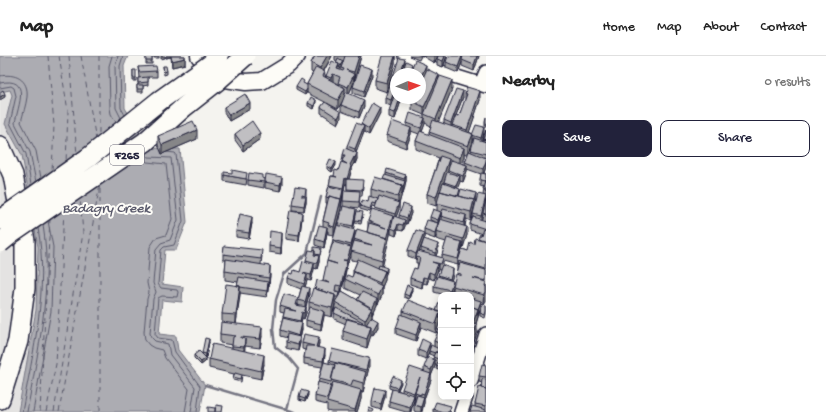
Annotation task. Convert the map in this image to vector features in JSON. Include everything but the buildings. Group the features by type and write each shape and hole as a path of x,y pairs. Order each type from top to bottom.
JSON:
{"highway":[{"name":"F265","path":"0,220 88,158 158,101 211,64 218,56"},
{"name":"F265","path":"0,243 145,142 245,56"},
{"path":"0,146 13,175 25,241 25,288 18,341 0,399"},
{"path":"0,174 6,196 14,250 14,284 8,330 0,363"}],"main road":[{"path":"199,56 216,75 225,79 246,82 262,81 288,65 297,56"}],"street":[{"path":"405,56 444,73 484,85 486,72"},
{"path":"474,372 486,334"},
{"path":"461,412 465,400"}],"shaded area":[{"path":"10,90 12,95 5,124 22,155 38,247 36,310 18,412 0,412 0,92"}],"water":[{"name":"Badagry Creek","path":"0,56 128,56 124,66 125,108 150,148 180,149 187,222 176,250 165,250 162,284 183,287 182,302 162,300 159,334 176,336 178,350 205,385 200,412 18,412 36,310 38,247 22,155 5,124 12,95 10,90 0,92"}],"waterway":[{"path":"287,409 298,369 289,358 275,347 273,329 276,300 284,274 307,253 321,197"},
{"path":"205,385 295,412"}],"ferry route":[{"path":"48,56 54,125 52,172"},
{"path":"59,56 68,111 66,163"},
{"path":"69,56 77,155"},
{"path":"81,56 96,140"},
{"path":"99,56 99,137"},
{"path":"59,412 100,184"},
{"path":"100,189 100,412"},
{"path":"54,412 83,233 80,198"},
{"path":"46,412 56,364 64,210"},
{"path":"40,412 50,219"}]}
